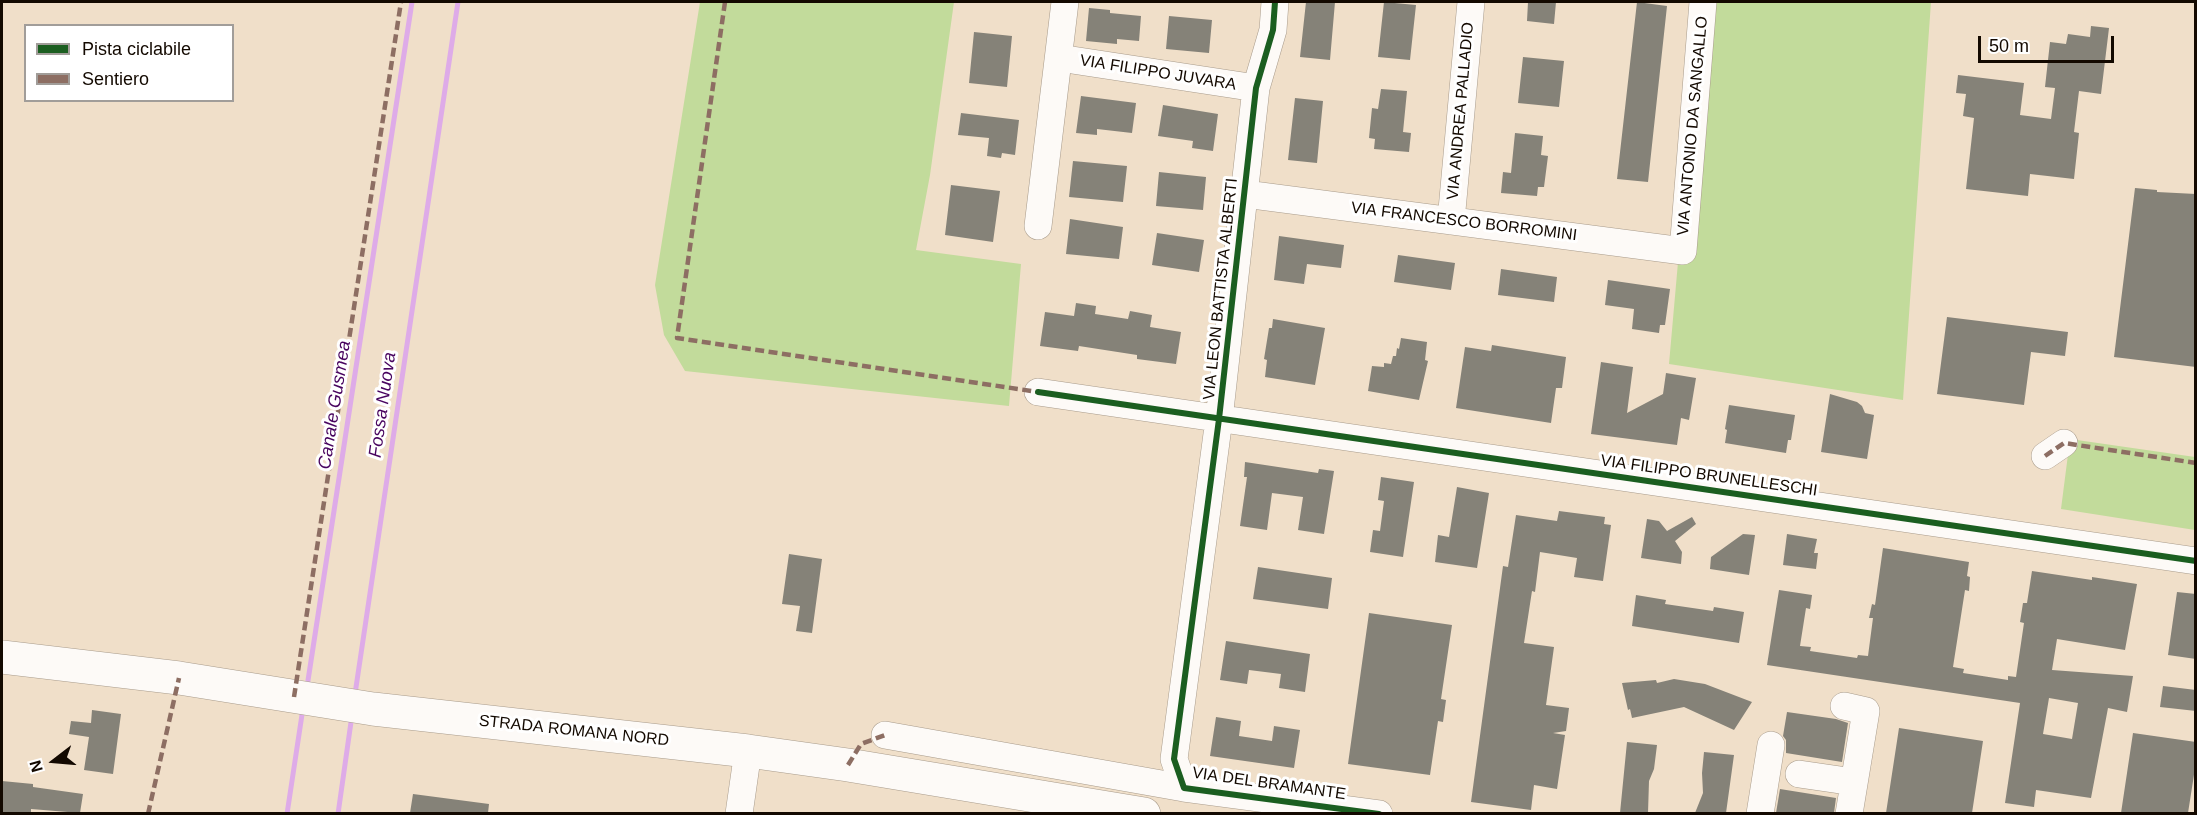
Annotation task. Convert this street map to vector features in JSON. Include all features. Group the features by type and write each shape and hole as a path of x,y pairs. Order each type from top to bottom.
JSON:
{"main road":[{"name":"STRADA ROMANA NORD","path":"2,657 179,678 373,709 748,751 1144,813"}],"street":[{"name":"VIA FILIPPO JUVARA","path":"1038,225 1065,2"},
{"name":"VIA LEON BATTISTA ALBERTI","path":"1174,759 1219,419 1256,88 1273,30 1275,2"},
{"name":"VIA ANDREA PALLADIO","path":"1450,221 1471,2"},
{"name":"VIA ANTONIO DA SANGALLO","path":"1683,251 1703,2"},
{"name":"VIA FILIPPO JUVARA","path":"1059,58 1256,88"},
{"name":"VIA FRANCESCO BORROMINI","path":"1245,194 1683,251"},
{"name":"VIA FILIPPO BRUNELLESCHI","path":"1038,392 2196,561"},
{"path":"1844,706 1866,711 1849,813"},
{"path":"885,735 1184,788"},
{"path":"1760,813 1771,745"},
{"path":"739,813 748,751"},
{"name":"VIA DEL BRAMANTE","path":"1174,759 1184,788 1379,813"},
{"path":"1798,774 1854,782"}],"green space":[{"path":"700,2 954,2 930,175 916,250 1021,264 1009,406 685,371 664,335 655,285"},
{"path":"1701,2 1931,2 1903,400 1669,364"},
{"path":"2070,439 2195,457 2195,530 2061,509"}],"building":[{"path":"1306,2 1335,2 1330,60 1300,57"},
{"path":"1384,2 1416,5 1410,60 1378,57"},
{"path":"1528,2 1556,2 1554,24 1527,21"},
{"path":"1637,2 1667,6 1648,182 1617,179"},
{"path":"1089,8 1141,16 1139,41 1117,39 1117,44 1086,41"},
{"path":"1169,16 1212,20 1209,53 1166,49"},
{"path":"2091,26 2109,28 2101,94 2079,91 2074,132 2079,133 2074,179 2030,174 2028,196 1966,189 1974,118 1963,116 1966,94 1956,93 1958,75 2024,83 2020,115 2051,119 2055,88 2045,87 2050,42 2066,44 2068,34 2090,37"},
{"path":"974,32 1012,36 1007,87 969,83"},
{"path":"1523,57 1564,61 1559,107 1518,103"},
{"path":"1381,89 1407,91 1403,132 1411,133 1409,152 1374,149 1375,139 1369,138 1372,108 1378,109"},
{"path":"1081,96 1136,103 1132,133 1097,129 1097,135 1076,133"},
{"path":"1295,98 1323,101 1317,163 1288,160"},
{"path":"1163,105 1218,114 1213,151 1192,148 1193,141 1158,136"},
{"path":"961,113 1019,120 1015,155 1002,153 1001,158 987,156 989,138 958,135"},
{"path":"1515,133 1543,136 1541,155 1548,156 1544,187 1538,187 1537,196 1501,193 1503,172 1511,173"},
{"path":"1073,161 1127,166 1123,202 1069,197"},
{"path":"1159,172 1206,177 1203,210 1156,206"},
{"path":"951,185 1000,191 993,242 945,235"},
{"path":"2135,188 2157,190 2157,192 2196,194 2196,367 2114,357"},
{"path":"1070,219 1123,227 1119,259 1066,254"},
{"path":"1157,233 1204,240 1199,272 1152,265"},
{"path":"1279,236 1344,245 1341,268 1307,264 1304,284 1274,280"},
{"path":"1398,255 1455,263 1451,290 1394,282"},
{"path":"1501,269 1557,277 1554,302 1498,295"},
{"path":"1608,280 1670,289 1665,325 1660,325 1659,333 1632,329 1634,309 1605,305"},
{"path":"1076,303 1096,306 1095,314 1128,319 1130,311 1152,315 1150,327 1181,332 1176,364 1137,359 1137,355 1079,346 1078,351 1040,346 1045,312 1074,316"},
{"path":"1947,317 2068,332 2065,356 2031,352 2024,405 1937,394"},
{"path":"1273,319 1325,328 1315,385 1265,377 1267,360 1264,359 1269,328 1272,328"},
{"path":"1401,338 1427,342 1425,360 1428,361 1419,400 1368,391 1372,366 1384,367 1384,363 1391,364 1393,356 1396,356 1397,348 1399,349"},
{"path":"1492,345 1566,357 1562,388 1556,388 1551,423 1456,408 1465,347 1491,351"},
{"path":"1601,362 1633,367 1627,413 1663,394 1666,373 1696,378 1689,420 1681,418 1677,445 1591,434"},
{"path":"1830,394 1857,402 1865,413 1874,415 1867,459 1821,452"},
{"path":"1729,405 1795,415 1791,440 1788,440 1786,453 1725,443"},
{"path":"1245,462 1318,473 1319,469 1334,471 1324,534 1298,530 1303,497 1272,493 1267,530 1240,526 1247,477 1244,477"},
{"path":"1381,477 1414,482 1403,557 1370,552 1373,530 1380,531 1384,501 1378,500"},
{"path":"1457,487 1489,493 1477,568 1435,562 1438,535 1449,537"},
{"path":"1559,511 1605,517 1604,524 1611,525 1603,581 1574,577 1577,558 1540,552 1535,592 1532,591 1524,643 1554,647 1546,705 1569,708 1566,731 1553,733 1565,735 1557,789 1534,785 1531,810 1471,802 1503,566 1508,567 1516,515 1557,521"},
{"path":"1692,517 1696,524 1675,541 1682,552 1681,564 1641,558 1647,519 1659,521 1667,531"},
{"path":"1743,534 1755,535 1749,575 1710,569 1711,557"},
{"path":"1787,534 1817,539 1814,553 1818,553 1816,569 1783,565"},
{"path":"1883,548 1969,562 1967,576 1970,577 1969,591 1965,590 1953,667 1964,669 1963,673 2008,680 2008,676 2016,677 2024,623 2020,622 2023,603 2027,603 2032,571 2137,584 2125,650 2057,639 2052,670 2133,676 2127,712 2108,708 2091,798 2036,790 2034,807 2005,803 2020,703 1767,665 1779,590 1812,595 1810,609 1806,608 1800,646 1811,647 1810,651 1857,658 1858,655 1868,656 1873,618 1869,618 1872,604 1875,605","holes":["2049,698 2078,703 2072,739 2043,734"]},
{"path":"789,554 822,559 812,633 796,631 800,606 782,604"},
{"path":"1258,567 1332,578 1328,609 1253,599"},
{"path":"2177,592 2196,594 2196,659 2168,655"},
{"path":"1636,595 1666,600 1665,604 1713,611 1714,607 1744,612 1739,643 1632,626"},
{"path":"1369,613 1452,625 1441,699 1446,700 1443,722 1438,721 1430,775 1348,764"},
{"path":"1226,641 1310,654 1305,692 1279,688 1281,674 1249,670 1247,684 1220,680"},
{"path":"1674,679 1705,684 1752,702 1734,730 1684,707 1632,718 1622,683 1656,680 1657,683"},
{"path":"2163,686 2196,690 2196,711 2160,707"},
{"path":"92,710 121,714 113,774 84,770 89,737 69,734 71,721 91,723"},
{"path":"1787,712 1836,719 1848,723 1842,762 1786,753 1786,740 1783,736"},
{"path":"1216,717 1241,721 1239,736 1272,741 1274,726 1300,730 1294,768 1210,756"},
{"path":"1899,728 1983,741 1972,813 1886,813"},
{"path":"2133,733 2196,742 2196,762 2188,813 2121,813"},
{"path":"1627,742 1657,745 1654,769 1649,781 1648,813 1620,813"},
{"path":"1704,752 1734,755 1726,813 1695,813 1703,793"},
{"path":"2,781 33,784 33,787 83,794 80,813 31,809 31,813 2,813"},
{"path":"1780,789 1836,798 1834,813 1776,813"},
{"path":"413,794 489,804 488,813 410,813"}],"waterway":[{"name":"Canale Gusmea","path":"307,687 412,2"},
{"name":"Fossa Nuova","path":"355,694 458,2"},
{"name":"Canale Gusmea","path":"287,814 303,708"},
{"name":"Fossa Nuova","path":"338,814 352,715"}],"marked path":[{"path":"294,697 401,2"},
{"path":"725,2 677,338 1038,392"},
{"path":"2045,456 2064,443 2196,463"},
{"path":"148,814 179,678"},
{"path":"848,765 861,744 885,735"}],"cycle path":[{"path":"1275,2 1273,30 1256,88 1219,419 1174,759 1184,788 1379,814"},
{"path":"1038,392 2196,561"}]}
